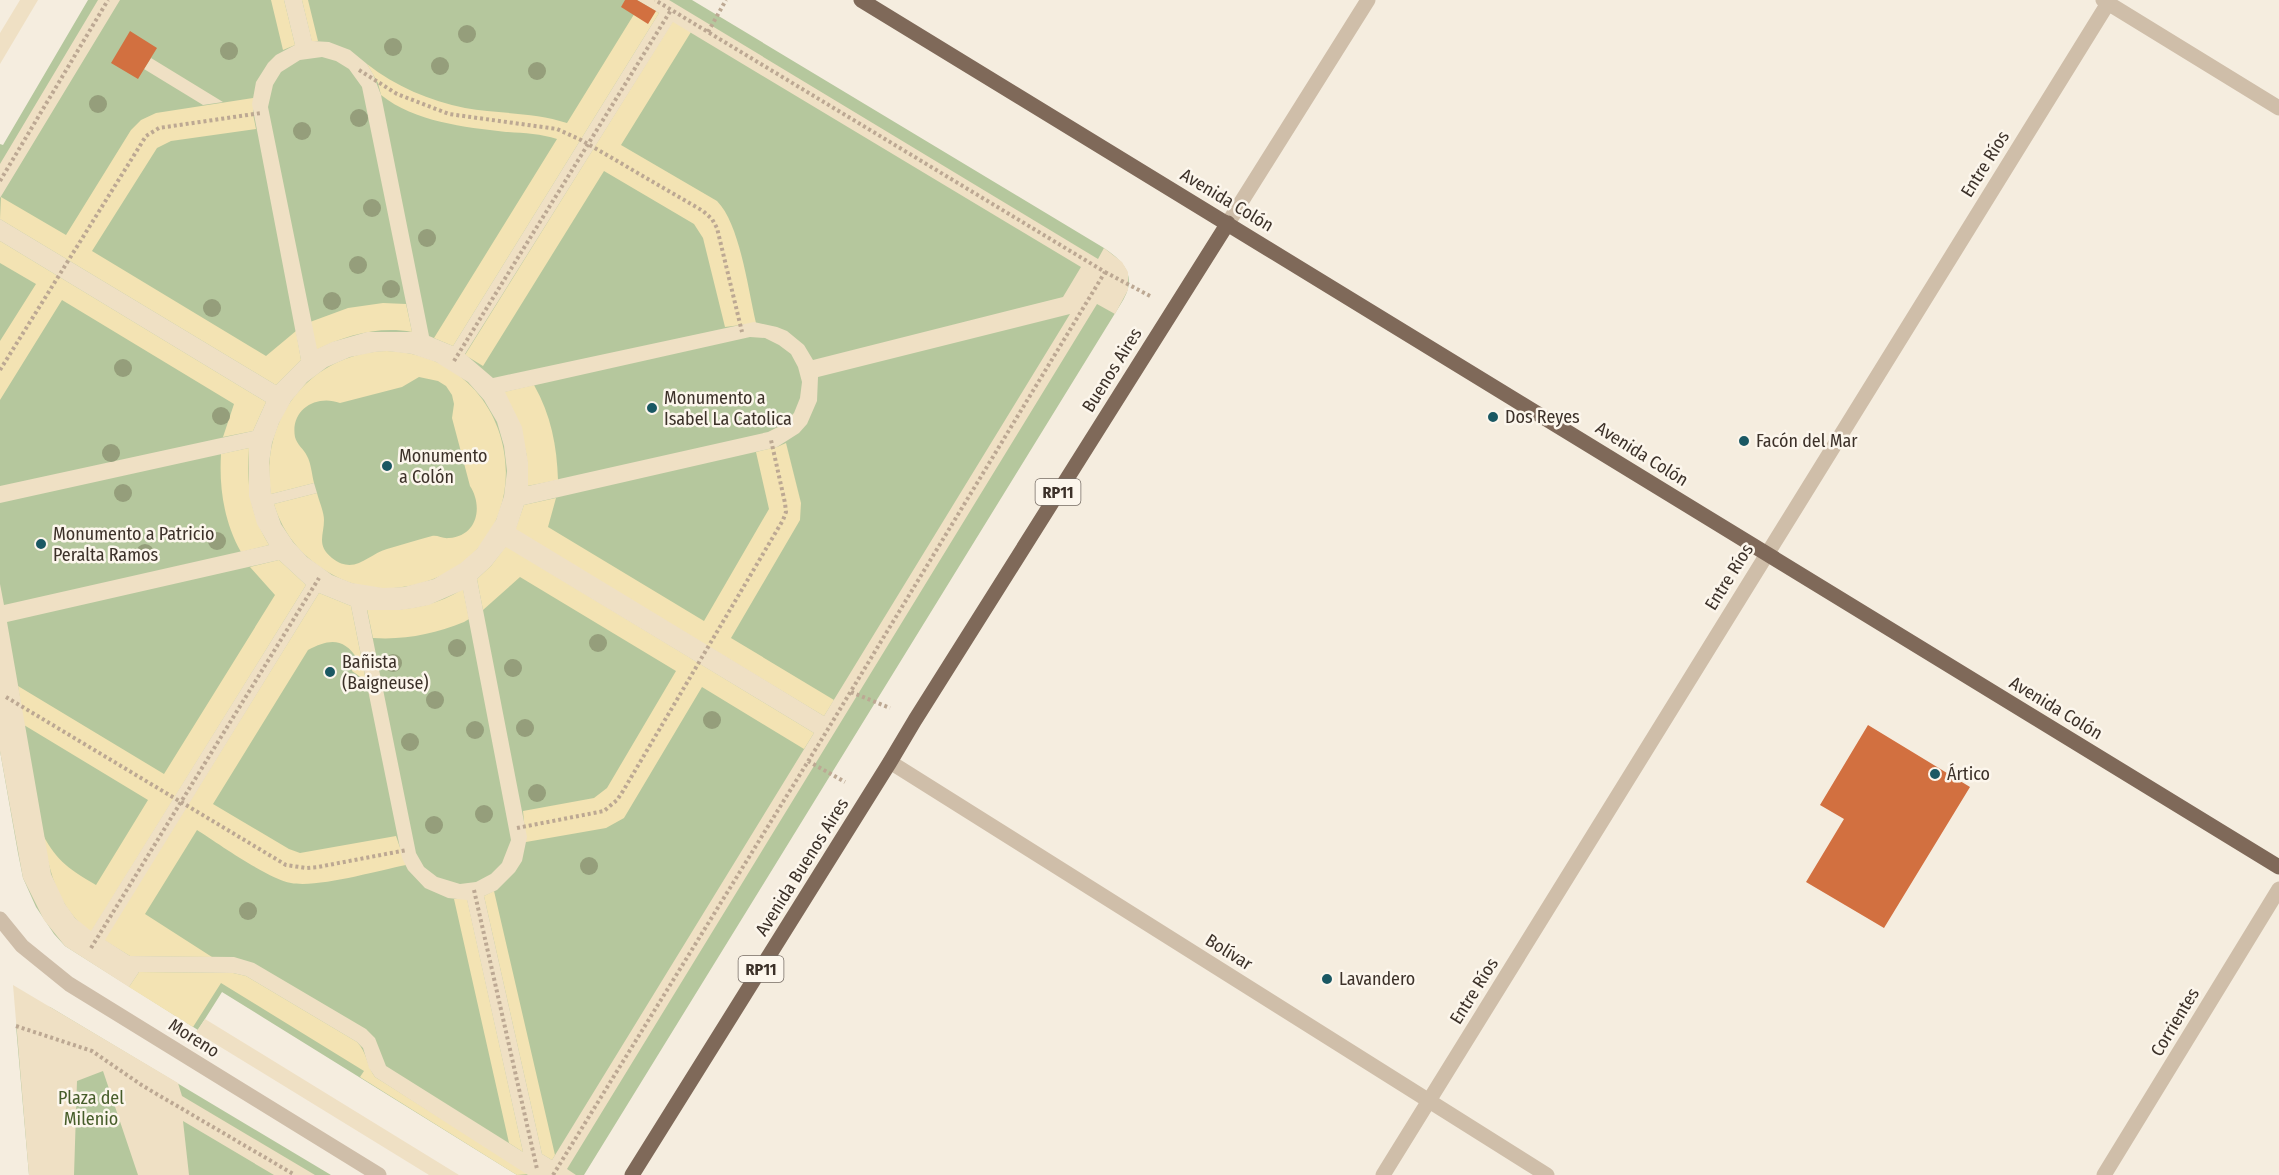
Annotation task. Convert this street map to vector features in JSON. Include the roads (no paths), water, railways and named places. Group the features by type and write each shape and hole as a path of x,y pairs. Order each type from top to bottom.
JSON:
{"main road":[{"name":"Avenida Colón","path":"861,0 2279,867"},
{"name":"Buenos Aires","path":"890,762 1228,223"},
{"name":"Avenida Buenos Aires","path":"632,1175 890,762"}],"street":[{"name":"Buenos Aires","path":"1228,223 1368,0"},
{"path":"2107,1 2279,108"},
{"name":"Entre Ríos","path":"1383,1175 2107,1"},
{"name":"Bolívar","path":"890,762 1547,1175"},
{"name":"Corrientes","path":"2104,1175 2279,889"},
{"name":"Moreno","path":"0,920 22,946 69,984 380,1175"}],"place":[{"name":"Monumento a Isabel La Catolica","path":"652,408"},
{"name":"Dos Reyes","path":"1493,417"},
{"name":"Facón del Mar","path":"1744,441"},
{"name":"Monumento a Colón","path":"387,466"},
{"name":"Monumento a Patricio Peralta Ramos","path":"41,544"},
{"name":"Bañista (Baigneuse)","path":"330,672"},
{"name":"Ártico","path":"1935,774"},
{"name":"Lavandero","path":"1327,979"}],"park label":[{"name":"Plaza del Milenio","path":"91,1108"}]}
